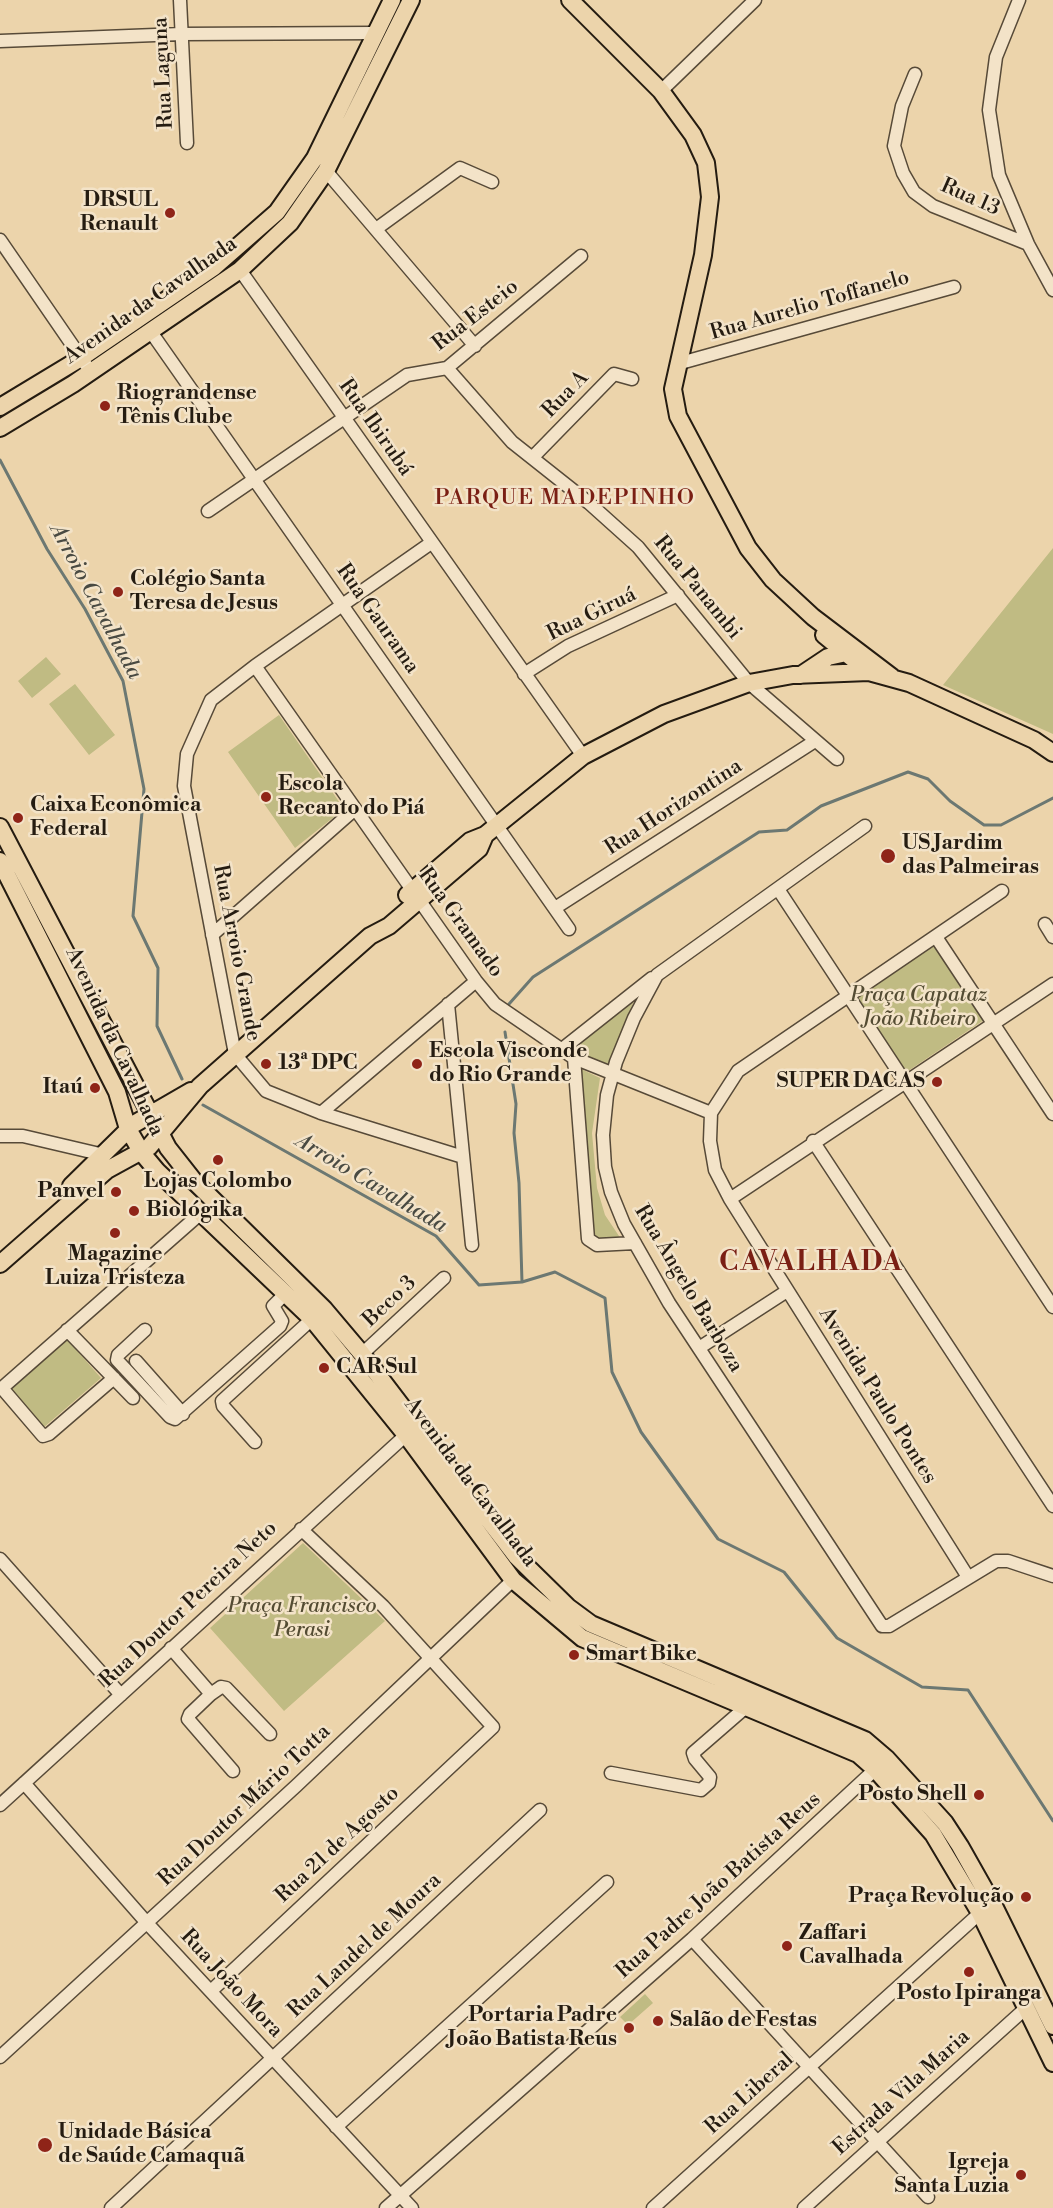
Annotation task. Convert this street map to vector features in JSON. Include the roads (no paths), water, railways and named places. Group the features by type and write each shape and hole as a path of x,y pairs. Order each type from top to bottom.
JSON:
{"main road":[{"name":"Avenida da Cavalhada","path":"0,407 81,358 229,256 277,212 315,158 392,0"},
{"name":"Avenida da Cavalhada","path":"0,428 91,372 240,270 290,223 326,171 411,0"},
{"path":"570,0 661,91 693,135 706,163 710,197 703,255 673,389 678,417 743,539 773,580 843,646 843,664 828,675"},
{"path":"821,624 873,667 1034,740 1053,753"},
{"path":"806,671 820,648 821,624"},
{"path":"0,1251 106,1163 142,1153 200,1086 235,1054 370,936 389,926 416,894 479,849 490,829 583,756 664,714 749,683 806,671 844,652 851,652 873,667"},
{"path":"806,671 828,675 873,667"},
{"name":"Avenida da Cavalhada","path":"0,827 159,1135 194,1181 324,1309 362,1354 516,1557 568,1607 591,1624 865,1740 933,1834 980,1913 1053,2063"},
{"name":"Avenida da Cavalhada","path":"0,861 117,1092 129,1129 142,1153 157,1171 312,1319 405,1435 513,1580 582,1638 881,1763 945,1823 1022,1961 1053,2026"},
{"path":"0,1264 106,1163 129,1129 200,1086"},
{"path":"106,1163 157,1171"},
{"path":"513,1580 524,1578 535,1583 568,1607"},
{"path":"980,1913 989,1917 1022,1961"}],"street":[{"name":"Rua Laguna","path":"180,0 187,143"},
{"path":"661,91 755,0"},
{"path":"1019,0 996,57 989,110 999,174 1028,244 1053,290"},
{"path":"0,41 181,34 375,33"},
{"name":"Rua 13","path":"915,74 902,106 894,146 903,173 914,192 933,206 1028,244"},
{"path":"376,229 460,168 492,182"},
{"path":"326,171 475,346"},
{"path":"0,240 91,372"},
{"name":"Rua Esteio","path":"208,511 407,375 447,368 581,256"},
{"name":"Rua Ibirubá","path":"240,270 583,756"},
{"name":"Rua Aurelio Toffanelo","path":"677,364 954,287"},
{"name":"Rua Gaurama","path":"151,332 343,604 490,829 555,908 569,929"},
{"name":"Rua Panambi","path":"447,368 512,441 589,503 638,547 749,683 837,759"},
{"name":"Rua A","path":"532,458 614,374 632,379"},
{"name":"Rua Arroio Grande","path":"431,543 255,666 211,700 187,754 184,786 235,1054 266,1091 321,1113 463,1157"},
{"name":"Rua Giruá","path":"524,674 577,641 678,596"},
{"name":"Rua Gramado","path":"255,666 476,981 495,1004 574,1058 711,1113"},
{"name":"Rua Horizontina","path":"555,908 815,741"},
{"path":"212,935 355,809"},
{"name":"Rua Ângelo Barboza","path":"865,826 657,975 636,1012 612,1075 603,1135 605,1167 611,1192 624,1224 635,1243 699,1348 884,1627 968,1577"},
{"path":"778,889 1053,1307"},
{"path":"711,1113 738,1071 1002,891"},
{"path":"1045,924 1053,937"},
{"path":"936,937 995,1022 1053,1114"},
{"path":"561,1050 657,975"},
{"path":"321,1113 476,981"},
{"path":"730,1199 813,1141 1053,984"},
{"path":"448,1004 472,1245"},
{"path":"574,1058 588,1239 597,1245 635,1243"},
{"name":"Avenida Paulo Pontes","path":"711,1113 710,1141 716,1170 730,1199 968,1577"},
{"path":"0,1136 23,1136 106,1163"},
{"path":"813,1141 1053,1506"},
{"path":"114,1378 49,1434 43,1436 2,1388 201,1213"},
{"name":"Beco 3","path":"362,1354 444,1278"},
{"path":"699,1348 788,1291"},
{"path":"145,1330 118,1355 117,1360 170,1417 175,1419 280,1326 282,1321 273,1306 286,1293"},
{"path":"255,1442 223,1406 222,1401 312,1319"},
{"path":"67,1330 133,1398"},
{"path":"136,1361 183,1413"},
{"name":"Rua Doutor Pereira Neto","path":"0,1805 405,1435"},
{"path":"301,1529 383,1606 431,1658"},
{"path":"0,1559 121,1695"},
{"path":"968,1577 989,1563 1002,1560 1053,1576"},
{"name":"Rua Doutor Mário Totta","path":"0,2057 147,1923 513,1580"},
{"path":"171,1648 212,1694"},
{"name":"Rua 21 de Agosto","path":"211,1991 493,1727 431,1658"},
{"path":"233,1771 188,1719 190,1714 212,1694 224,1687 270,1734"},
{"path":"610,1773 701,1790 709,1783 710,1777 694,1759 693,1753 746,1707"},
{"name":"Rua Padre João Batista Reus","path":"386,2208 692,1939 881,1763"},
{"name":"Rua João Mora","path":"24,1783 147,1923 412,2208"},
{"name":"Rua Landel de Moura","path":"111,2208 540,1810"},
{"path":"336,2127 607,1882"},
{"name":"Rua Liberal","path":"653,2208 980,1913"},
{"path":"692,1939 928,2197"},
{"name":"Estrada Vila Maria","path":"804,2208 1026,2008"}],"waterway":[{"name":"Arroio Cavalhada","path":"0,460 47,549 85,609 123,681 144,789 133,916 158,968 157,1026 182,1079"},
{"path":"509,1004 533,977 759,832 787,830 821,806 908,772 928,779 950,801 984,825 1001,825 1053,798"},
{"path":"505,1032 516,1104 514,1133 519,1183 522,1282"},
{"name":"Arroio Cavalhada","path":"203,1105 436,1236 479,1285 522,1282 555,1272 605,1298 612,1372 641,1432 718,1539 784,1572 837,1638 922,1687 968,1690 1053,1821"}],"place":[{"name":"DRSUL Renault","path":"170,213"},
{"name":"Riograndense Tênis Clube","path":"105,406"},
{"name":"Colégio Santa Teresa de Jesus","path":"118,592"},
{"name":"Escola Recanto do Piá","path":"266,797"},
{"name":"Caixa Econômica Federal","path":"18,818"},
{"name":"US Jardim das Palmeiras","path":"888,856"},
{"name":"13ª DPC","path":"266,1064"},
{"name":"Escola Visconde do Rio Grande","path":"417,1064"},
{"name":"SUPER DACAS","path":"937,1082"},
{"name":"Itaú","path":"95,1088"},
{"name":"Lojas Colombo","path":"218,1160"},
{"name":"Panvel","path":"116,1192"},
{"name":"Biológika","path":"134,1211"},
{"name":"Magazine Luiza Tristeza","path":"115,1233"},
{"name":"CAR Sul","path":"324,1368"},
{"name":"Smart Bike","path":"574,1655"},
{"name":"Posto Shell","path":"979,1795"},
{"name":"Praça Revolução","path":"1026,1897"},
{"name":"Zaffari Cavalhada","path":"787,1946"},
{"name":"Posto Ipiranga","path":"969,1972"},
{"name":"Salão de Festas","path":"658,2021"},
{"name":"Portaria Padre João Batista Reus","path":"629,2028"},
{"name":"Unidade Básica de Saúde Camaquã","path":"45,2145"},
{"name":"Igreja Santa Luzia","path":"1021,2175"}],"district":[{"name":"PARQUE MADEPINHO","path":"565,499"},
{"name":"CAVALHADA","path":"811,1264"}],"park label":[{"name":"Praça Capataz João Ribeiro","path":"919,1008"},
{"name":"Praça Francisco Perasi","path":"302,1619"}]}
